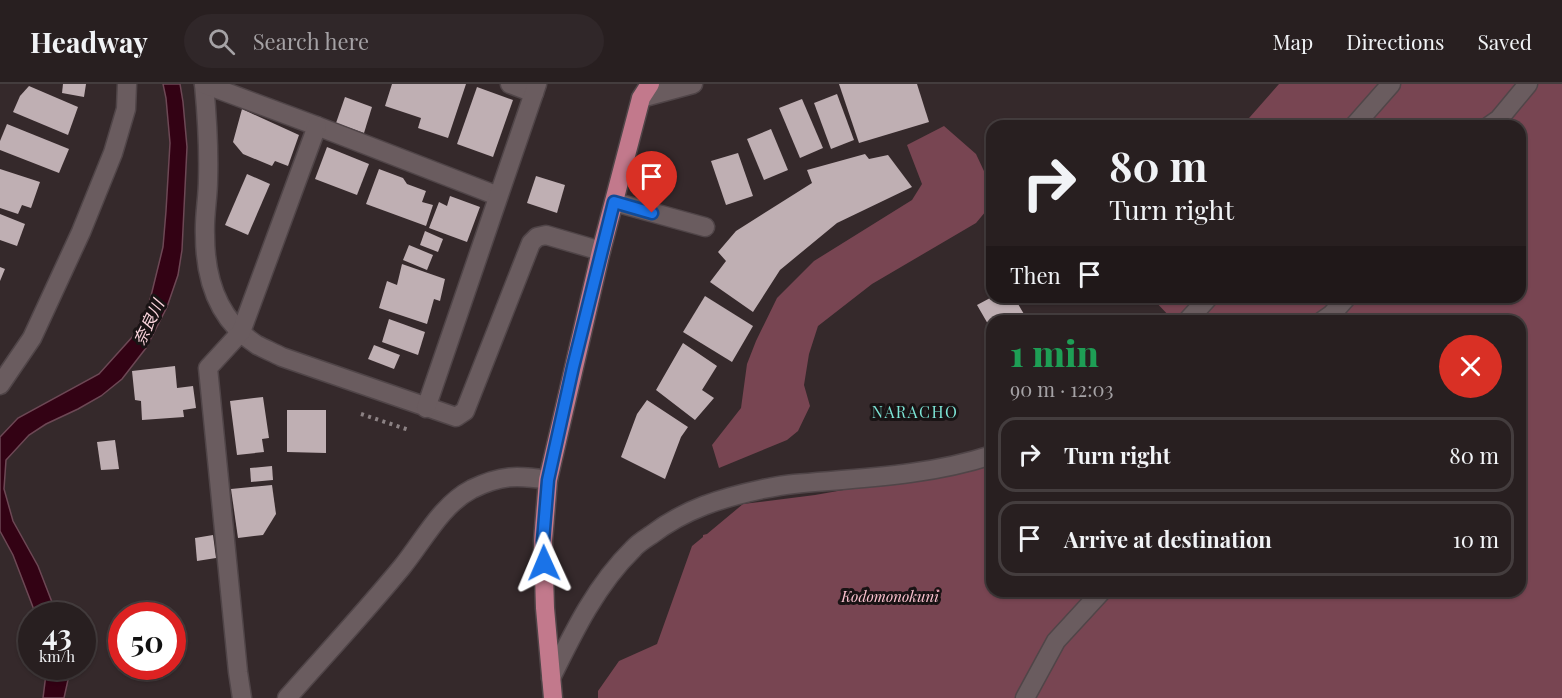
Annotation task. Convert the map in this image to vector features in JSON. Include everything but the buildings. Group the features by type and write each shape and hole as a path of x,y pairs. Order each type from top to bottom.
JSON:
{"main road":[{"path":"553,698 545,608 543,541 548,480 601,251 644,89"}],"street":[{"path":"0,385 32,338 81,232 112,153 126,109 127,84"},
{"path":"498,196 204,84 208,130 208,181 204,234 207,263 214,294 226,316 241,332 258,345 282,357 456,417 465,411 531,243 537,237 546,235 601,251"},
{"path":"426,408 536,88 510,84"},
{"path":"644,89 693,84"},
{"path":"1359,120 1391,84"},
{"path":"1497,120 1528,84"},
{"path":"242,698 208,368 241,332 317,126"},
{"path":"614,202 705,227"},
{"path":"1192,315 1204,303"},
{"path":"1331,315 1342,303"},
{"path":"550,678 574,630 606,580 634,548 669,522 708,503 734,495 791,484 874,478 942,468 986,457"},
{"path":"286,698 402,566 446,508 470,490 509,476 548,480"},
{"path":"1024,698 1056,641 1096,597"}],"green space":[{"name":"Kodomonokuni","path":"1279,84 1562,84 1562,698 598,698 598,691 619,661 657,644 692,546 743,504 815,495 952,471 986,460 986,597 1526,597 1526,315 1168,315 1157,303 1526,303 1526,120 1247,120"},
{"path":"944,126 976,154 986,175 986,211 976,223 872,284 818,326 809,354 804,385 810,406 798,431 787,440 719,468 712,445 741,408 747,364 777,298 814,261 912,200 922,184 907,145"}],"water":[{"name":"奈良川","path":"163,84 180,84 187,147 182,250 178,275 167,307 146,348 122,379 101,396 29,435 6,460 4,489 13,521 38,566 52,602 31,602 13,555 0,531 0,437 18,418 99,374 134,335 149,304 163,247 170,143"},
{"path":"45,680 68,680 64,698 43,698"}],"district":[{"name":"NARACHO","path":"915,411"}],"route":[{"path":"544,563 544,512 548,480 562,413 614,202 652,213"}]}
